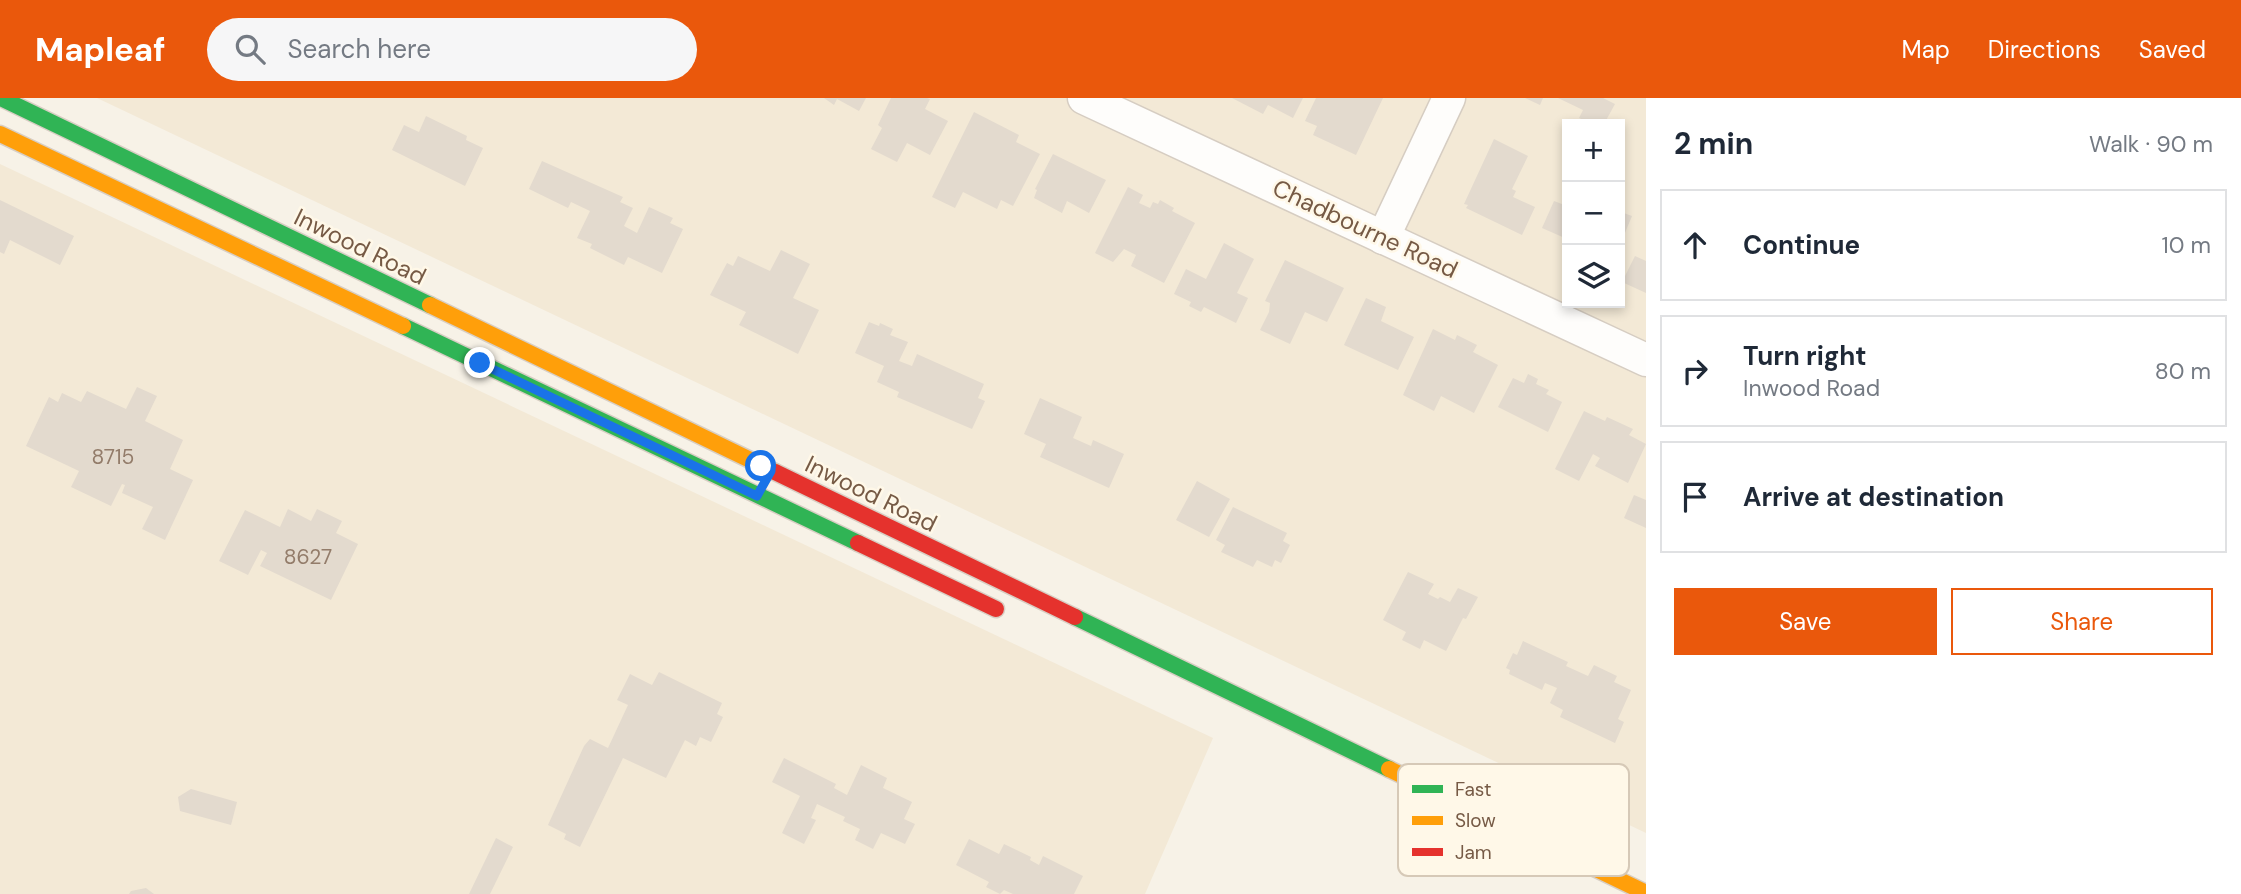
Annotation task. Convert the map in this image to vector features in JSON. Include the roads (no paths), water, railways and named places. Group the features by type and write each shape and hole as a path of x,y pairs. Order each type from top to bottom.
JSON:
{"main road":[{"name":"Inwood Road","path":"1,98 771,471 1283,725 1398,779"},
{"name":"Inwood Road","path":"0,134 1006,614"},
{"path":"338,295 351,268"},
{"path":"757,496 771,471"},
{"name":"Inwood Road","path":"1607,876 1646,894"}],"street":[{"name":"Chadbourne Road","path":"1084,98 1646,360"},
{"path":"1383,238 1449,98"}]}
